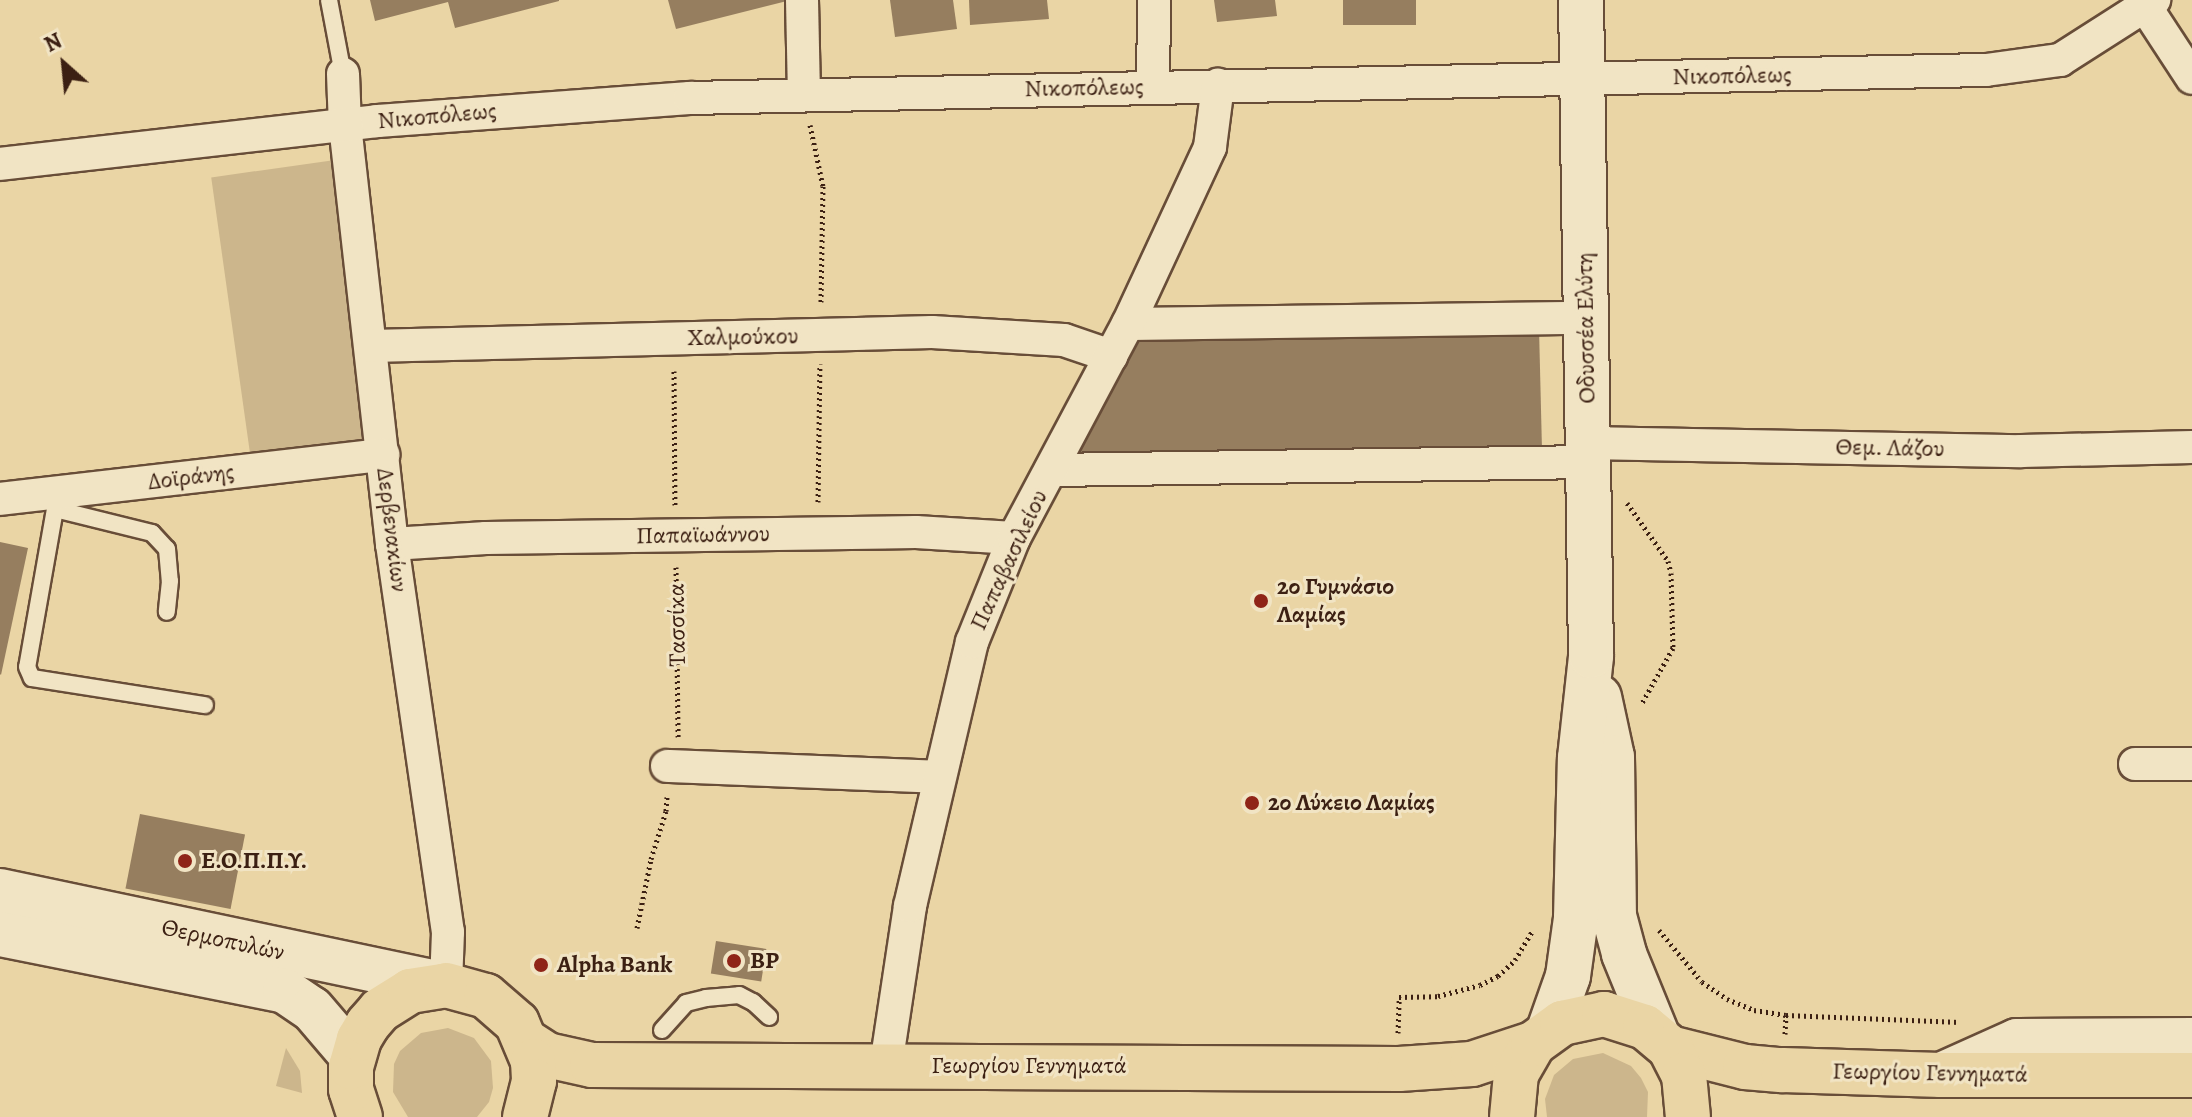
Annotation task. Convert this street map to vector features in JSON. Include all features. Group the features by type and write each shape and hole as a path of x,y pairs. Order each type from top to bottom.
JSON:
{"main road":[{"path":"350,1095 368,1024 394,999 419,989 446,985 486,996 517,1023 527,1042 534,1081 525,1117"},
{"name":"Γεωργίου Γεννηματά","path":"527,1042 547,1055 592,1065 1442,1068 1472,1064 1541,1037 1575,1018 1604,1014 1632,1020 1663,1042 1745,1067 1941,1075 2192,1075"},
{"path":"1512,1117 1511,1090 1516,1074 1541,1037"},
{"path":"1663,1042 1684,1075 1688,1117"}],"street":[{"path":"802,0 804,93"},
{"path":"1153,87 1154,0"},
{"name":"Οδυσσέα Ελύτη","path":"1581,0 1591,656 1580,758 1624,954 1663,1042"},
{"path":"2147,2 2192,78"},
{"name":"Νικοπόλεως","path":"0,164 345,125 602,102 804,93 1986,70 2060,60 2147,2"},
{"name":"Δερβενακίων","path":"343,74 345,125 392,544 448,932 446,985"},
{"name":"Παπαβασιλείου","path":"886,1065 904,936 972,642 1014,538 1128,324 1210,147 1218,85"},
{"path":"1128,324 1586,318"},
{"name":"Χαλμούκου","path":"371,346 932,332 1064,340 1111,356"},
{"name":"Θεμ. Λάζου","path":"1051,470 1588,453 2192,447"},
{"name":"Δοϊράνης","path":"0,499 55,501 383,455"},
{"name":"Παπαϊωάννου","path":"392,544 916,532 1014,538"},
{"path":"2135,764 2192,764"},
{"path":"667,766 939,777"},
{"name":"Θερμοπυλών","path":"0,891 446,985"},
{"name":"Οδυσσέα Ελύτη","path":"1541,1037 1568,976 1613,914"},
{"name":"Θερμοπυλών","path":"0,934 285,991 312,1009 350,1095"},
{"path":"1941,1075 2017,1041 2192,1040"}],"lane":[{"path":"329,0 343,74"},
{"path":"167,612 170,581 167,549 152,533 55,501 27,667 32,678 205,705"},
{"path":"662,1030 686,1003 706,998 739,995 753,1002 769,1017"}],"path":[{"name":"Τασσίκα","path":"637,928 651,859 666,811 667,766 680,728 674,338"},
{"path":"1625,501 1668,561 1671,573 1673,648 1644,695 1641,707"},
{"path":"1398,1041 1399,997 1438,996 1480,985 1498,976 1515,960 1541,915 1613,914 1727,999 1754,1010 1786,1015"}],"shaded area":[{"path":"335,160 375,443 251,461 211,177"},
{"path":"448,1028 474,1038 491,1061 493,1088 489,1102 477,1117 408,1117 393,1092 394,1064 400,1051 421,1033"},
{"path":"286,1048 300,1071 302,1093 276,1086"},
{"path":"1603,1053 1631,1066 1641,1078 1648,1092 1647,1117 1547,1117 1545,1099 1554,1075 1573,1059"}],"building":[{"path":"370,0 559,1 455,28 448,2 375,21"},
{"path":"668,0 787,0 787,1 676,29"},
{"path":"890,0 953,0 957,29 895,37"},
{"path":"969,0 1047,0 1049,19 970,25"},
{"path":"1214,0 1275,0 1277,16 1217,22"},
{"path":"1343,0 1416,0 1416,25 1343,25"},
{"path":"1539,328 1542,450 1075,458 1141,334"},
{"path":"0,542 28,548 1,675 0,674"},
{"name":"Ε.Ο.Π.Π.Υ.","path":"140,814 245,834 231,909 125,889"},
{"path":"716,941 766,949 761,982 711,974"}],"place":[{"name":"2ο Γυμνάσιο Λαμίας","path":"1261,601"},
{"name":"2ο Λύκειο Λαμίας","path":"1252,803"},
{"name":"Ε.Ο.Π.Π.Υ.","path":"185,861"},
{"name":"BP","path":"734,961"},
{"name":"Alpha Bank","path":"541,965"}]}
